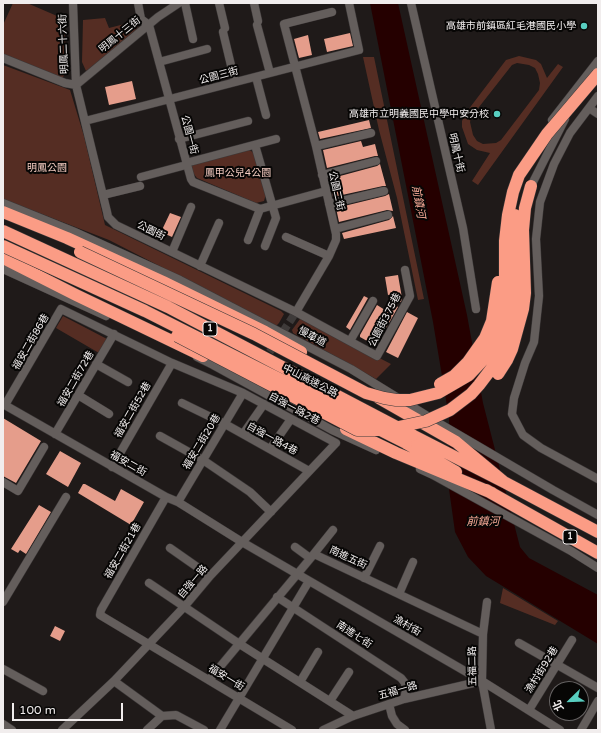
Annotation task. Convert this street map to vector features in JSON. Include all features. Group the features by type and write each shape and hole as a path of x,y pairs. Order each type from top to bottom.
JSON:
{"highway":[{"path":"3,220 80,252 254,334 361,390 384,398 396,400 410,400 429,396 460,382 469,376 484,359 497,337 505,302 506,228 510,206 519,175 547,134 598,74"},
{"path":"357,430 375,431 398,428 426,421 456,406 479,385 498,359 508,337 513,314 515,212 519,194 529,172 553,136 598,82"},
{"path":"361,390 388,395 425,390 447,380 463,368 473,357 492,321 498,281 500,226 507,194 519,166"},
{"path":"3,257 107,301 357,430 370,434 400,434 436,424 454,415 476,400 488,387 507,360 524,309 525,288 523,230 525,208 531,186"},
{"path":"3,212 67,238 163,282 265,332 442,429 504,482"},
{"name":"中山高速公路","path":"3,231 168,307 598,532"},
{"name":"中山高速公路","path":"3,246 145,311 406,443 598,553"},
{"path":"3,257 76,295 257,382 383,447 446,475 492,493"}],"street":[{"name":"明鳳二十六街","path":"73,3 76,85"},
{"name":"公園一街","path":"138,3 141,19 149,25 190,179 193,182 260,209"},
{"name":"明鳳十三街","path":"76,85 149,25 179,3"},
{"path":"185,3 193,39"},
{"path":"219,3 235,82"},
{"path":"254,3 270,73"},
{"name":"公園三街","path":"85,121 359,50 349,3"},
{"name":"明鳳十街","path":"411,3 463,228 476,309"},
{"name":"公園二街","path":"296,312 329,256 336,240 335,228 316,146 284,24 332,12"},
{"path":"159,62 207,49"},
{"path":"3,58 65,83 76,85"},
{"path":"519,166 567,100 598,61"},
{"path":"531,186 562,124 598,70"},
{"path":"256,77 266,115"},
{"name":"公園街","path":"76,85 108,217 112,222 296,312 377,356"},
{"path":"598,96 570,133 557,157 540,202 536,238 539,296 534,342 525,363 514,398 512,414 523,435 541,448 598,479"},
{"path":"589,108 598,114"},
{"path":"179,139 248,121"},
{"path":"316,146 371,133"},
{"path":"141,177 276,140"},
{"path":"255,145 276,218 265,246"},
{"path":"322,175 376,161"},
{"path":"103,195 140,186"},
{"path":"248,240 260,209 326,191"},
{"path":"329,204 384,191"},
{"name":"慢車道","path":"3,203 75,232 180,280 351,369 442,429 598,515"},
{"path":"172,252 191,207"},
{"path":"335,228 388,216"},
{"path":"200,266 219,223"},
{"path":"286,237 329,256"},
{"path":"3,269 213,365 332,430 433,475 598,568"},
{"name":"公園街375巷","path":"377,356 410,296 405,270"},
{"path":"350,341 373,301"},
{"name":"自強一路2巷","path":"61,309 172,363 243,393 336,443"},
{"name":"福安二街86巷","path":"4,405 61,309"},
{"name":"福安二街72巷","path":"55,434 114,334"},
{"name":"福安二街52巷","path":"112,467 172,363"},
{"path":"96,364 128,382"},
{"name":"福安二街20巷","path":"178,502 243,393"},
{"path":"78,395 108,414"},
{"name":"自強一路4巷","path":"182,403 225,424 309,471"},
{"path":"243,434 264,404"},
{"name":"福安二街","path":"4,405 112,467 166,497 178,502 242,542"},
{"path":"270,449 291,419"},
{"path":"160,436 203,460 250,492 270,512"},
{"name":"自強一路","path":"62,730 114,681 184,607 210,576 336,443"},
{"path":"3,482 18,491 44,447"},
{"path":"3,602 66,497"},
{"name":"福安二街21巷","path":"100,615 101,610 166,497"},
{"path":"209,680 238,643 312,557 333,530"},
{"name":"漁村街","path":"242,542 482,681 560,730"},
{"path":"364,578 380,546"},
{"name":"南進五街","path":"295,547 312,557 314,554 483,634"},
{"path":"170,548 210,576"},
{"path":"398,594 413,562"},
{"path":"220,730 309,581"},
{"path":"149,583 238,643 353,716"},
{"name":"南進七街","path":"277,598 400,678 405,683 406,690 404,699"},
{"name":"五福二路","path":"487,602 483,634 482,681 491,730"},
{"name":"福安一街","path":"100,615 292,730"},
{"name":"漁村街92巷","path":"528,710 572,640"},
{"path":"519,643 598,688"},
{"path":"300,682 318,652"},
{"path":"4,672 43,691"},
{"path":"330,701 348,672"},
{"path":"114,681 162,716"},
{"name":"五福一路","path":"323,730 353,716 404,699 482,681"},
{"path":"581,730 598,701"},
{"path":"389,704 392,716 397,724 405,730"},
{"path":"147,730 162,716 176,715 204,730"},
{"path":"3,724 12,730"}],"green space":[{"path":"13,3 27,3 64,19 67,72 62,78 3,55 3,25"},
{"path":"105,18 109,28 136,21 138,28 86,71 82,62 83,20"},
{"path":"519,56 536,60 541,64 547,78 558,64 563,67 478,185 472,181 490,153 477,150 468,144 462,127 462,121 465,114 506,60","holes":["517,63 529,65 535,68 538,74 540,83 539,90 501,140 496,143 483,144 477,141 473,135 470,122 472,116 512,65"]},
{"path":"363,57 374,57 424,299 418,300 397,198 379,130"},
{"name":"明鳳公園","path":"3,65 70,90 84,136 105,225 281,311 284,314 279,323 276,326 109,240 3,199"},
{"name":"鳳甲公兒4公園","path":"248,149 254,153 266,194 264,201 256,203 197,178 193,173 191,167 194,164"},
{"path":"63,316 107,339 99,353 56,328"},
{"path":"300,319 304,319 391,364 376,379 293,333 292,330"},
{"path":"503,588 558,621 555,625 500,603"}],"water":[{"name":"前鎮河","path":"370,3 398,3 467,315 483,403 520,547 529,558 598,595 598,644 486,576 468,557 455,532 449,489 449,418 433,322"}],"building":[{"path":"350,33 353,46 327,52 324,39"},
{"path":"308,35 312,55 299,58 294,39"},
{"path":"132,81 136,99 109,105 105,87"},
{"path":"369,120 371,128 320,139 318,132"},
{"path":"361,141 363,147 375,144 378,156 327,168 323,150"},
{"path":"380,164 386,186 333,197 329,179"},
{"path":"389,194 393,211 387,210 339,222 336,208"},
{"path":"170,213 181,217 172,237 161,232"},
{"path":"393,216 396,228 344,239 342,233 389,220"},
{"path":"398,275 402,298 401,302 391,303 398,307 376,346 360,337 360,335 377,305 385,310 394,294 388,295 385,277"},
{"path":"364,296 368,298 350,330 346,327"},
{"path":"407,312 418,318 398,358 386,352"},
{"path":"3,418 41,441 16,483 3,476"},
{"path":"60,451 81,463 68,487 46,474"},
{"path":"83,484 115,501 121,489 144,502 131,525 78,493"},
{"path":"39,505 51,512 26,554 20,550 18,553 11,549"},
{"path":"55,626 65,631 60,641 50,636"}],"tunnel":[{"path":"263,362 296,312"}],"place":[{"name":"高雄市前鎮區紅毛港國民小學","path":"584,26"},
{"name":"高雄市立明義國民中學中安分校","path":"497,114"}]}
